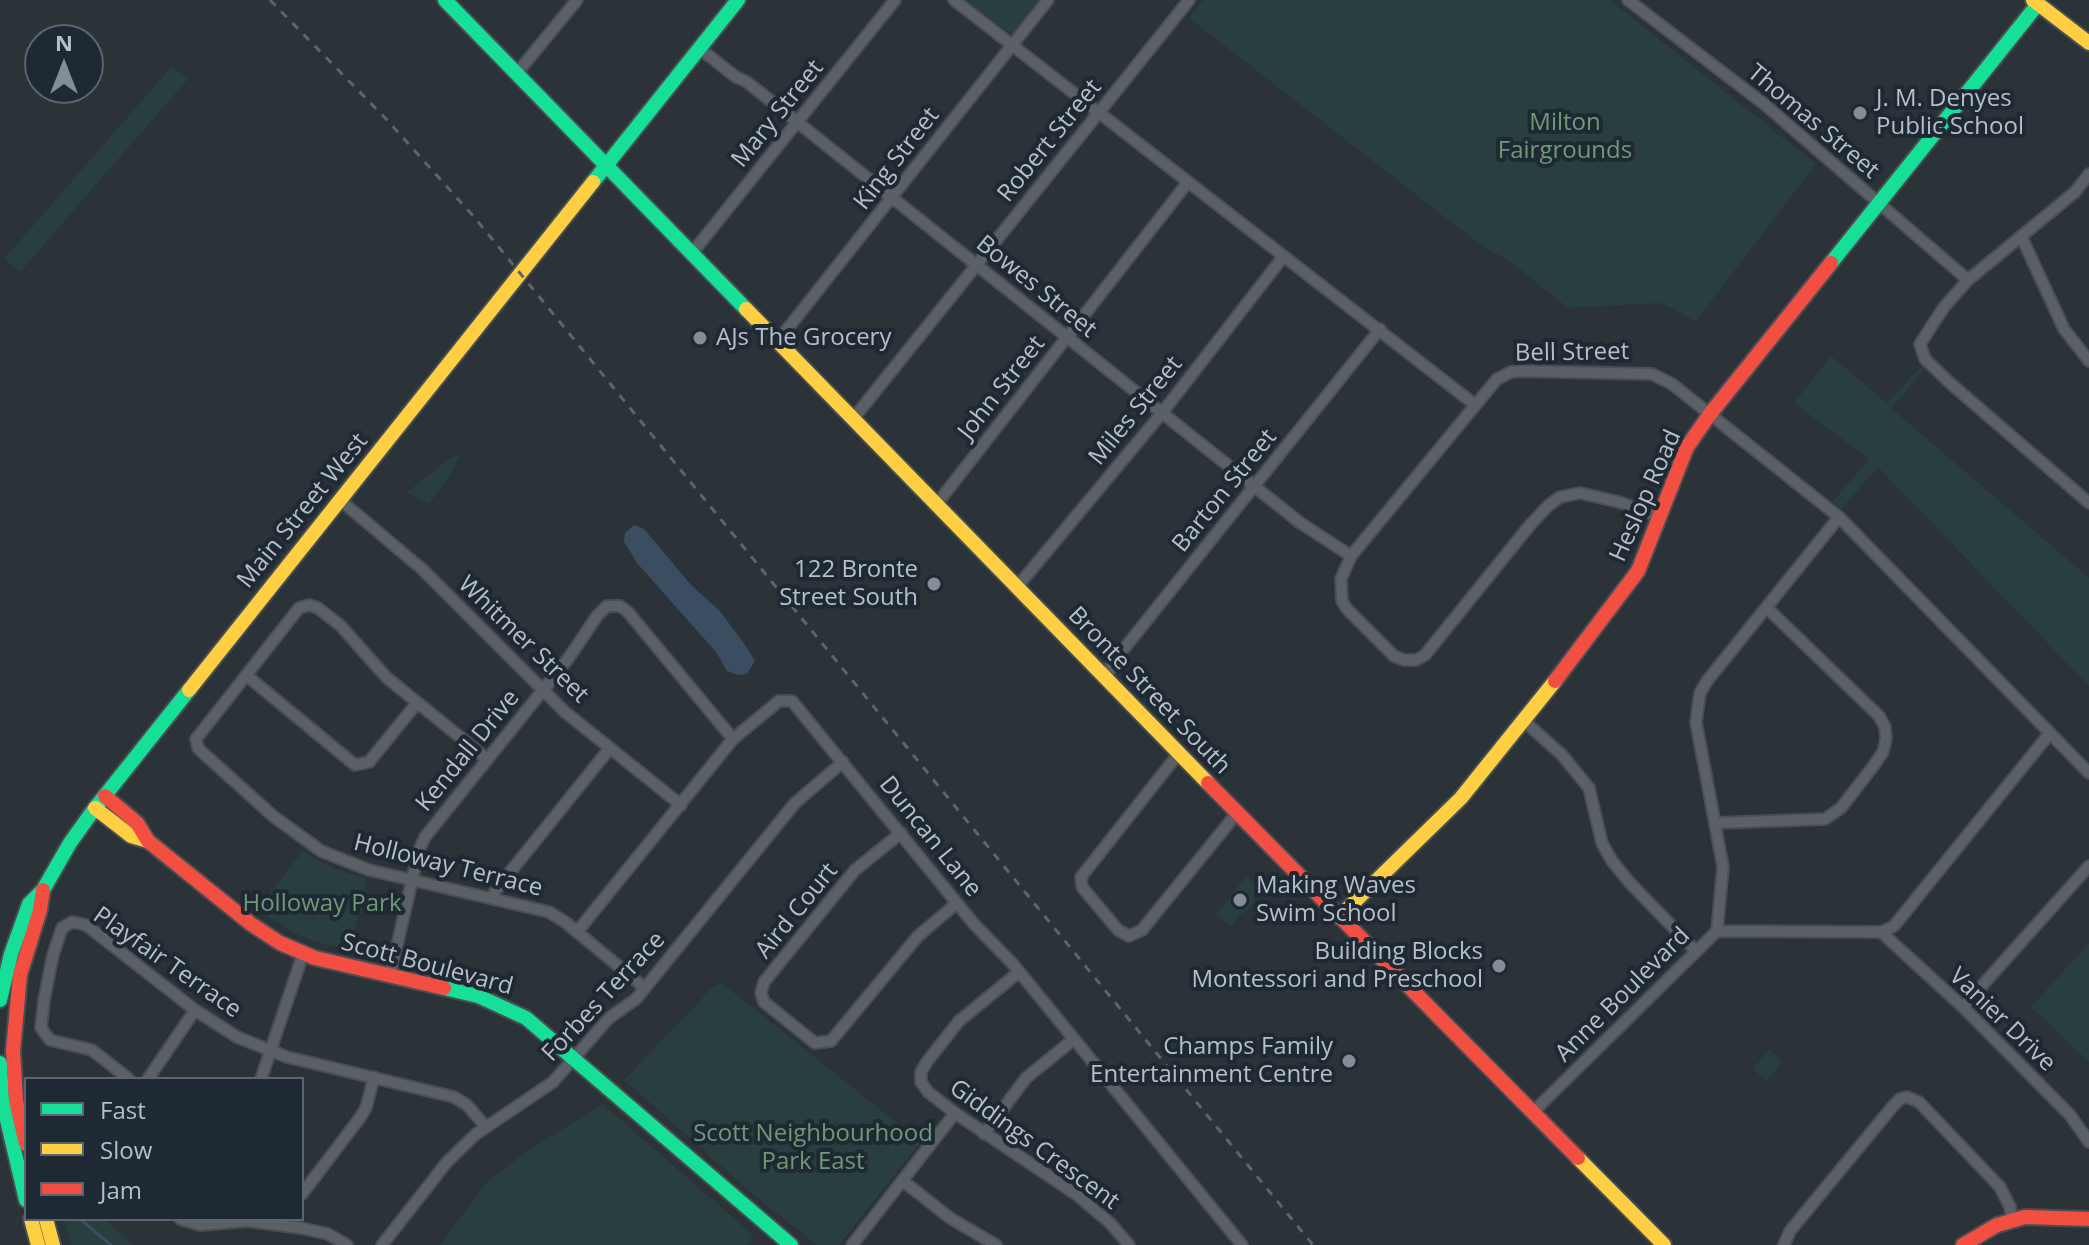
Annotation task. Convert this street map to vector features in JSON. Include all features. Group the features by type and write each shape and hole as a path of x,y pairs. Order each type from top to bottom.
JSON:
{"main road":[{"name":"Bronte Street South","path":"445,0 1237,813 1664,1245"},
{"name":"Main Street West","path":"0,998 29,904 43,890 95,808 738,0"},
{"name":"Heslop Road","path":"1339,917 1461,798 1524,721 1638,571 1687,447 1710,414 2038,1"},
{"path":"2038,1 2089,43"},
{"name":"Scott Boulevard","path":"105,796 137,823 148,841 263,933 303,954 500,1004 534,1023 791,1245"},
{"name":"Scott Boulevard","path":"95,808 131,836 148,841"},
{"name":"Main Street West","path":"24,1135 16,1101 13,1051 17,998 20,975 43,890"},
{"path":"0,1063 2,1099 24,1192"},
{"path":"1963,1245 1997,1225 2025,1217 2089,1219"},
{"path":"32,1221 38,1245"},
{"path":"47,1221 53,1245"}],"street":[{"path":"517,73 577,0"},
{"name":"Mary Street","path":"692,253 895,0"},
{"path":"954,0 1474,404"},
{"name":"King Street","path":"777,342 1048,0"},
{"name":"Robert Street","path":"853,419 1189,0"},
{"name":"Thomas Street","path":"1628,0 1764,104 1968,280"},
{"name":"Bowes Street","path":"699,48 797,122 1254,487 1299,522 1351,556"},
{"path":"2089,174 2075,192 1968,280 1920,344 1921,352 1950,383 2089,503"},
{"name":"John Street","path":"936,505 1188,182"},
{"path":"2022,238 2064,329 2089,361"},
{"name":"Miles Street","path":"1017,587 1162,413 1283,257"},
{"name":"Barton Street","path":"1107,679 1111,665 1380,329"},
{"name":"Bell Street","path":"1351,556 1497,379 1511,372 1644,372 1658,376 1839,517 2089,773"},
{"path":"1351,556 1344,569 1340,589 1347,609 1394,656 1416,660 1425,655 1530,525 1560,497 1580,493 1658,516"},
{"name":"Whitmer Street","path":"340,500 422,569 565,712 681,805"},
{"name":"Anne Boulevard","path":"1533,1112 1717,931 1723,867 1696,722 1700,693 1839,517"},
{"name":"Holloway Terrace","path":"487,759 381,672 346,631 313,606 299,608 196,739 198,748 273,816 310,844 345,862 549,912 645,988"},
{"name":"Kendall Drive","path":"390,976 425,837 607,606 620,606 733,739"},
{"path":"1717,823 1825,819 1841,808 1883,752 1885,727 1879,716 1767,608"},
{"path":"246,675 355,765 369,762 417,703"},
{"name":"Duncan Lane","path":"577,932 733,739 775,704 788,700 797,706 957,903 1019,972 1242,1245"},
{"path":"1524,721 1562,755 1589,788 1602,843 1612,861 1696,951"},
{"path":"1717,931 1881,932 1894,926 2050,733"},
{"path":"493,899 495,891 610,748"},
{"path":"1179,753 1082,873 1082,887 1118,930 1129,936 1142,930 1237,813"},
{"name":"Forbes Terrace","path":"382,1245 447,1162 485,1126 548,1085 609,1018 636,999 795,803 843,762"},
{"name":"Aird Court","path":"901,833 855,870 774,969 762,985 764,1002 815,1043 831,1041 918,936 957,903"},
{"path":"1963,1007 2089,866"},
{"name":"Playfair Terrace","path":"126,1077 92,1050 54,1042 44,1035 42,1020 47,980 62,928 72,922 86,925 195,1010 237,1037 271,1052 454,1097 467,1105 485,1126"},
{"name":"Vanier Drive","path":"1881,932 1963,1007 2070,1115 2089,1142"},
{"path":"262,1077 303,954"},
{"name":"Giddings Crescent","path":"1019,972 963,1017 921,1072 924,1088 984,1134 1077,1195 1110,1223 1129,1245"},
{"path":"0,998 17,998"},
{"path":"149,1077 195,1010"},
{"path":"984,1134 1026,1078 1074,1039"},
{"path":"304,1191 359,1119 369,1099 374,1077"},
{"path":"1784,1245 1790,1231 1893,1106 1907,1097 1919,1102 2000,1187 2010,1207 2012,1220"},
{"path":"852,1245 955,1113"},
{"path":"903,1181 950,1218 996,1245"},
{"path":"187,1221 200,1225 284,1222 328,1234 347,1245"}],"green space":[{"path":"966,0 1040,0 1012,35"},
{"name":"Milton Fairgrounds","path":"1203,0 1610,0 1816,164 1696,321 1661,303 1568,308 1515,265 1478,243 1189,18"},
{"path":"172,66 188,79 20,272 4,259"},
{"path":"1831,356 1887,403 1922,365 1926,368 1891,408 2089,578 2089,686 1878,467 1841,509 1833,501 1869,459 1794,403"},
{"path":"461,453 451,474 429,504 407,492 446,461"},
{"name":"Holloway Park","path":"303,851 332,868 367,879 350,950 294,933 257,909"},
{"name":"Making Waves Swim School","path":"1246,876 1260,889 1254,896 1254,903 1243,915 1240,913 1232,927 1216,915"},
{"path":"2089,943 2089,1062 2031,1007"},
{"name":"Scott Neighbourhood Park East","path":"723,984 921,1142 839,1245 817,1245 754,1195 624,1080 715,985"},
{"path":"1769,1049 1782,1062 1766,1081 1753,1069"},
{"path":"603,1104 754,1236 747,1245 440,1245 487,1182 526,1152"},
{"path":"65,1221 107,1221 133,1245 71,1245"}],"water":[{"path":"634,525 644,529 692,586 719,610 755,661 747,674 727,671 716,652 637,563 624,542 625,533"}],"waterway":[{"path":"82,1221 111,1245"}],"railway":[{"path":"270,0 388,121 475,218 1313,1245"}],"traffic: fast":[{"path":"445,0 746,309"},
{"path":"593,182 738,0"},
{"path":"1831,263 2038,4"},
{"path":"0,1000 11,954 29,904 43,890 95,808 189,690"},
{"path":"444,988 478,996 526,1018 791,1245"},
{"path":"0,1063 2,1099 24,1192"}],"traffic: slow":[{"path":"2033,0 2089,43"},
{"path":"189,690 593,182"},
{"path":"746,309 1208,783"},
{"path":"1339,917 1461,798 1555,681"},
{"path":"95,808 131,836 148,841"},
{"path":"1578,1158 1664,1245"},
{"path":"32,1221 38,1245"},
{"path":"47,1221 53,1245"}],"traffic: jam":[{"path":"1555,681 1638,571 1687,447 1831,263"},
{"path":"1208,783 1578,1158"},
{"path":"105,796 137,823 148,841 251,924 280,943 315,958 444,988"},
{"path":"24,1135 16,1101 13,1051 20,975 43,890"},
{"path":"1963,1245 1997,1225 2025,1217 2089,1219"}],"place":[{"name":"J. M. Denyes Public School","path":"1860,113"},
{"name":"AJs The Grocery","path":"700,338"},
{"name":"122 Bronte Street South","path":"934,584"},
{"name":"Making Waves Swim School","path":"1240,900"},
{"name":"Building Blocks Montessori and Preschool","path":"1499,966"},
{"name":"Champs Family Entertainment Centre","path":"1349,1061"}]}
